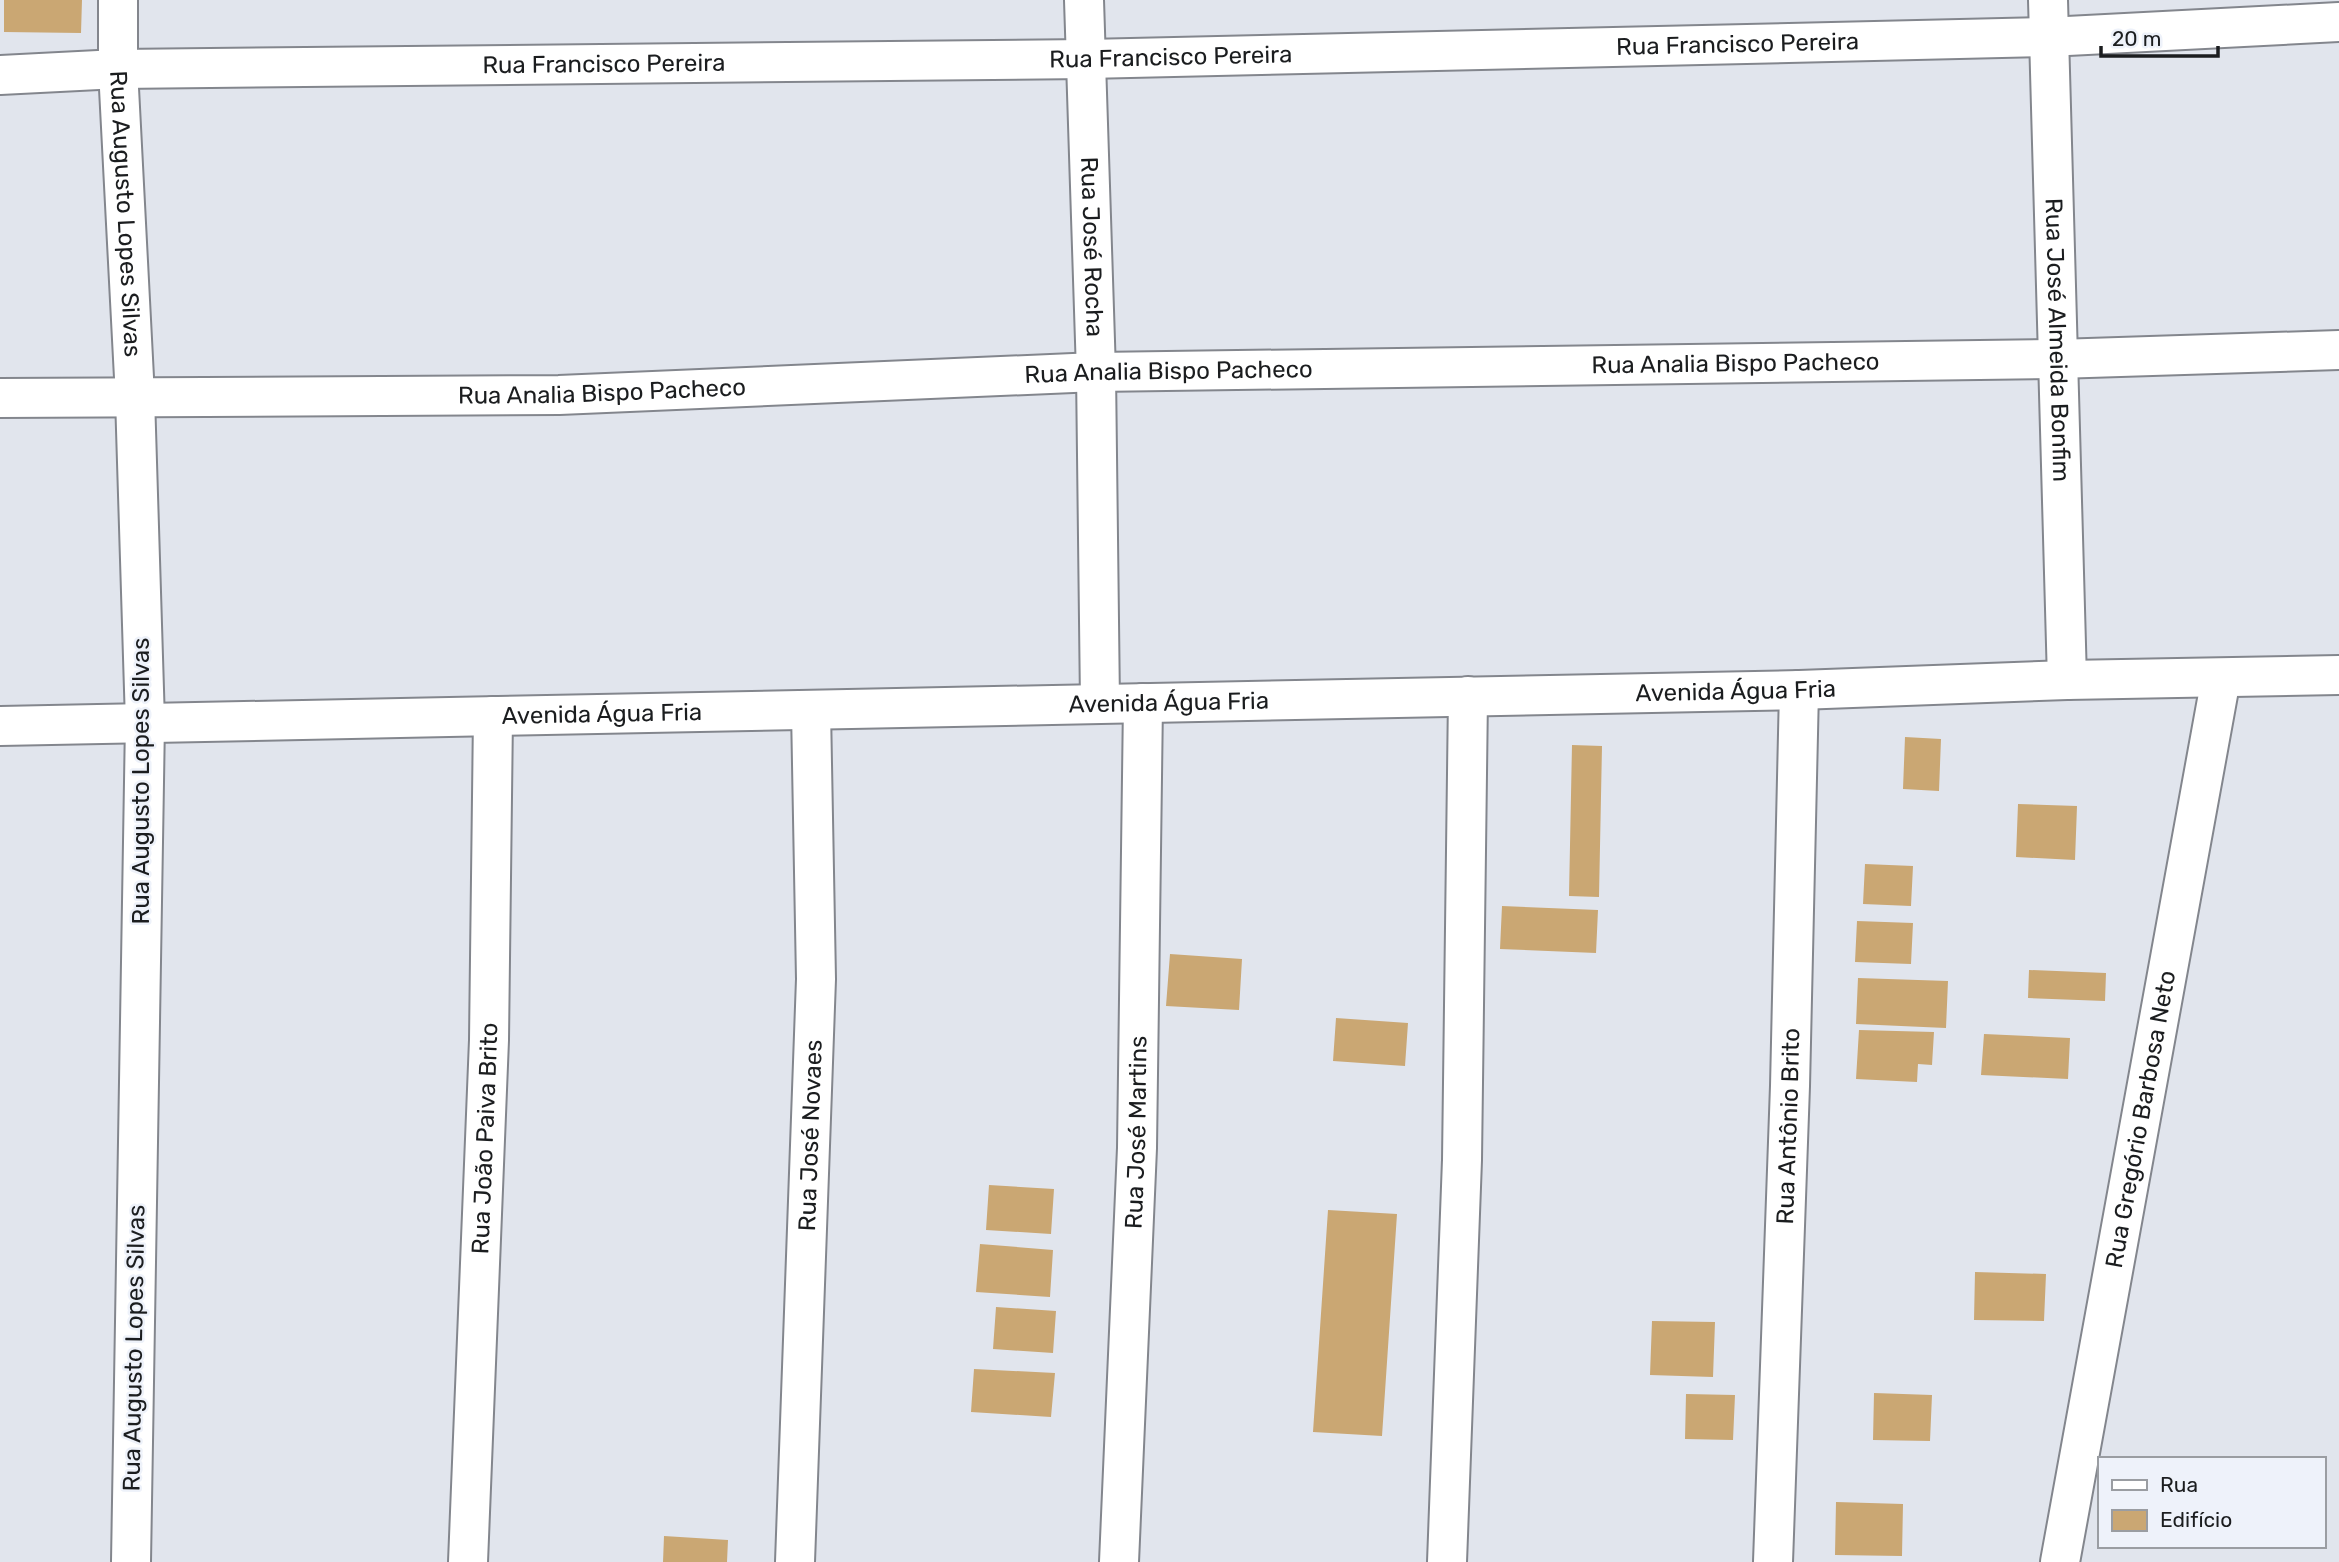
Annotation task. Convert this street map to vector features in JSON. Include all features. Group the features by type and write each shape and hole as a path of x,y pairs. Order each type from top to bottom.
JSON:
{"street":[{"name":"Rua Augusto Lopes Silvas","path":"118,0 118,69 135,397 145,722 131,1562"},
{"name":"Rua José Rocha","path":"1084,0 1096,372 1100,703"},
{"name":"Rua Francisco Pereira","path":"0,75 118,69 1087,58 2048,19 2339,22"},
{"name":"Rua José Almeida Bonfim","path":"2048,19 2067,680"},
{"name":"Rua Analia Bispo Pacheco","path":"0,398 559,395 1096,372 2057,359 2339,350"},
{"name":"Avenida Água Fria","path":"0,726 1800,690 2067,680 2339,676"},
{"name":"Rua Gregório Barbosa Neto","path":"2060,1562 2221,678"},
{"name":"Rua Antônio Brito","path":"1773,1562 1790,1086 1800,690"},
{"path":"1447,1562 1462,1160 1468,696"},
{"name":"Rua José Martins","path":"1119,1562 1137,1149 1143,703"},
{"name":"Rua José Novaes","path":"795,1562 816,979 811,710"},
{"name":"Rua João Paiva Brito","path":"468,1562 489,1040 494,716"}],"building":[{"path":"4,0 82,0 81,33 4,32"},
{"path":"1905,737 1941,739 1939,791 1903,789"},
{"path":"1572,745 1602,746 1599,897 1569,896"},
{"path":"2018,804 2077,806 2075,860 2016,857"},
{"path":"1865,864 1913,866 1911,906 1863,904"},
{"path":"1502,906 1598,910 1596,953 1500,949"},
{"path":"1857,921 1913,923 1911,964 1855,962"},
{"path":"1170,954 1242,959 1239,1010 1166,1006"},
{"path":"2029,970 2106,973 2105,1001 2028,998"},
{"path":"1858,978 1948,981 1946,1028 1856,1024"},
{"path":"1336,1018 1408,1023 1405,1066 1333,1061"},
{"path":"1859,1030 1934,1032 1932,1065 1918,1064 1917,1082 1856,1079"},
{"path":"1984,1034 2070,1038 2068,1079 1981,1075"},
{"path":"989,1185 1054,1189 1051,1234 986,1230"},
{"path":"1328,1210 1397,1214 1382,1436 1313,1432"},
{"path":"980,1244 1053,1250 1050,1297 976,1292"},
{"path":"1975,1272 2046,1274 2044,1321 1974,1320"},
{"path":"996,1307 1056,1311 1053,1353 993,1349"},
{"path":"1652,1321 1715,1322 1713,1377 1650,1375"},
{"path":"974,1369 1055,1373 1051,1417 971,1412"},
{"path":"1874,1393 1932,1395 1930,1441 1873,1440"},
{"path":"1686,1394 1735,1395 1733,1440 1685,1439"},
{"path":"1836,1502 1903,1504 1902,1556 1835,1555"},
{"path":"664,1536 728,1540 727,1562 663,1562"}]}
